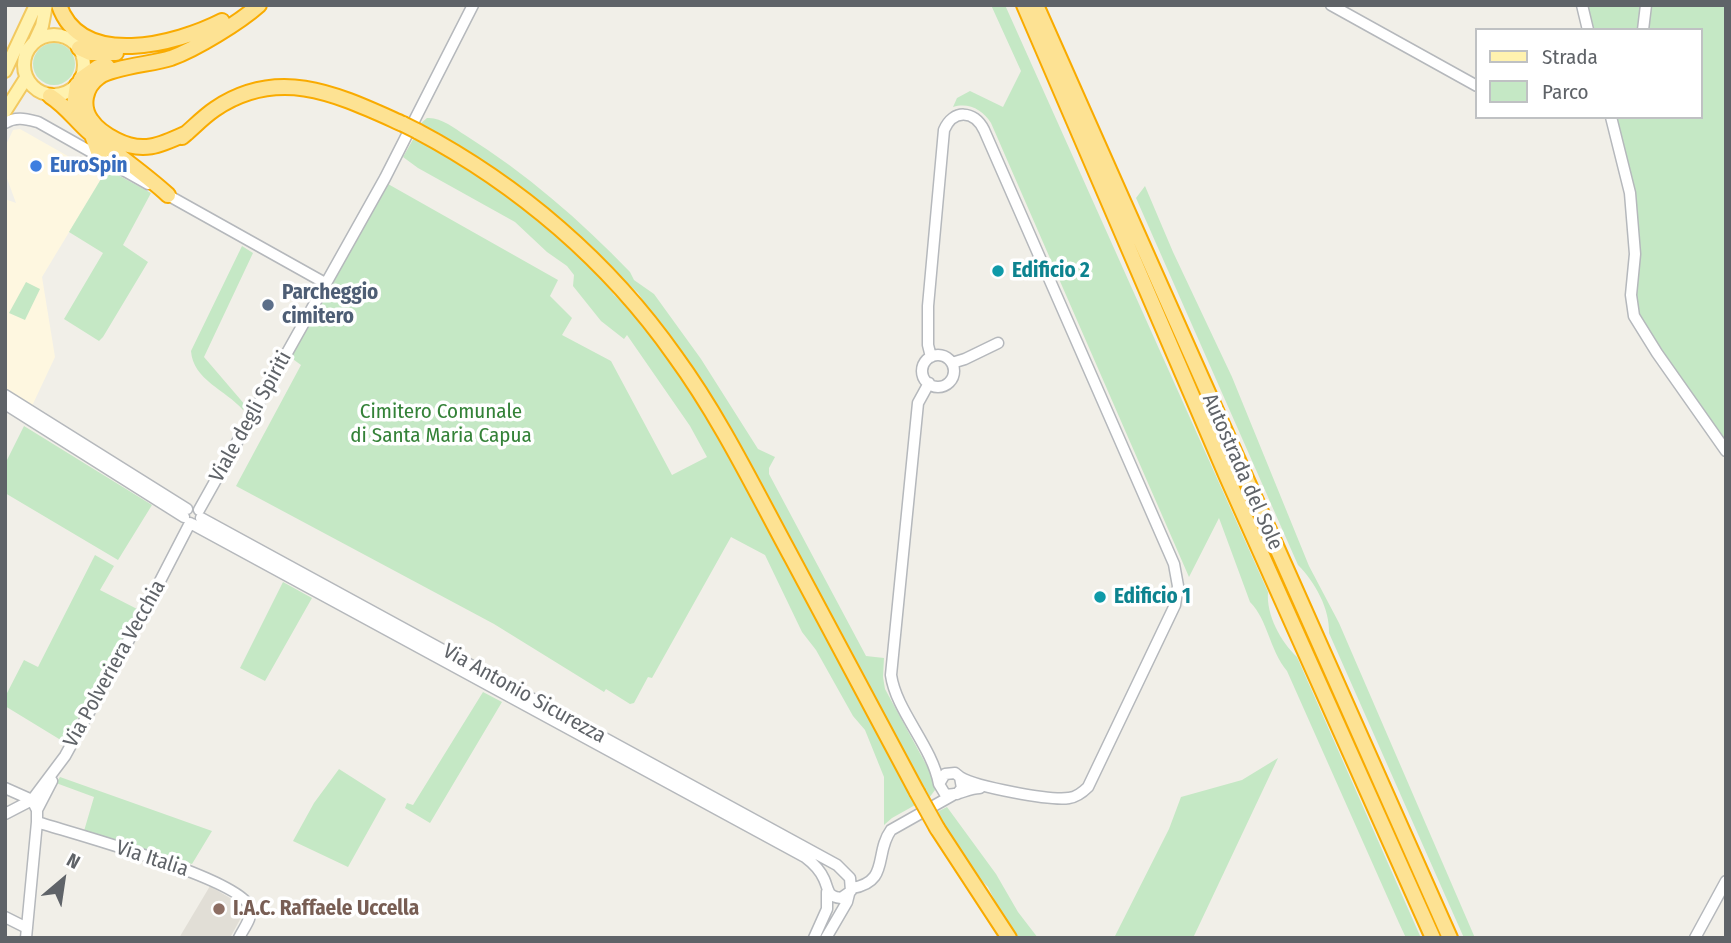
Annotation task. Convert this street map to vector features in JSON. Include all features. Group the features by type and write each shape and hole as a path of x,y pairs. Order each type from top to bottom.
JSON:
{"highway":[{"path":"79,48 90,53 130,51 208,28 247,5"},
{"path":"187,133 158,146 134,148 110,137 91,121 85,110 85,100 92,84 100,76 174,57 245,18 259,5"},
{"name":"Autostrada del Sole","path":"1024,5 1221,465 1433,938"},
{"name":"Autostrada del Sole","path":"1036,5 1450,938"},
{"path":"47,6 87,38 108,46 147,44"},
{"path":"76,119 74,105 79,82 98,67 146,65"},
{"path":"96,137 128,152 152,154 166,149 215,109 243,94 264,88 291,86 332,95 417,131 487,173 519,196 589,255 643,314 676,356 743,466 937,828 1009,938"},
{"path":"46,95 61,102 96,137 168,195"},
{"path":"96,137 100,157"}],"main road":[{"path":"7,109 28,97 65,94 79,82 84,64 79,48 52,24 47,6"},
{"path":"46,95 26,78 24,64 25,56 42,26 47,6"},
{"path":"5,71 47,6"},
{"path":"34,42 50,35 66,37"},
{"path":"7,109 26,78"}],"street":[{"name":"Viale degli Spiriti","path":"192,517 256,411 384,178 473,5"},
{"path":"1331,5 1476,85"},
{"path":"1582,5 1588,28"},
{"path":"1643,28 1646,5"},
{"path":"931,357 928,345 928,306 944,130 953,117 964,114 976,119 984,130 1174,564 1178,586 1175,605 1088,787 1071,798 1063,799 988,787 942,769 931,759"},
{"path":"5,123 12,119 25,118 38,122 325,283"},
{"path":"1612,119 1630,193 1635,254 1631,296 1634,316 1726,451"},
{"path":"952,363 998,342"},
{"path":"940,355 952,363 954,373 949,382 938,386 929,383 923,369 931,357 940,355"},
{"path":"929,383 918,403 891,675 896,692 931,759 939,786 945,794 955,794 962,788 956,775"},
{"path":"5,395 192,517"},
{"path":"5,404 192,517"},
{"name":"Via Polveriera Vecchia","path":"34,805 65,756 143,614 192,517"},
{"name":"Via Antonio Sicurezza","path":"192,517 836,865 850,878 850,891"},
{"name":"Via Antonio Sicurezza","path":"192,517 805,858 813,863 827,887"},
{"path":"932,806 942,776 956,775"},
{"path":"827,887 837,898 867,885 876,876 885,839 891,830 965,789 988,787"},
{"path":"7,789 34,805 37,822 26,933"},
{"path":"7,789 8,812 34,805"},
{"name":"Via Italia","path":"37,822 196,873 242,897 247,902 251,916 240,935"},
{"path":"814,938 827,909 827,887 835,873 844,873"},
{"path":"1695,938 1726,881"},
{"path":"826,938 847,902 850,891"},
{"path":"5,917 26,933"},
{"path":"240,935 252,938"}],"shaded area":[{"path":"20,129 103,176 42,277 55,357 32,406 5,389 5,199 16,203 5,173 5,147 13,130"},
{"name":"I.A.C. Raffaele Uccella","path":"210,886 240,904 243,914 230,938 179,938"}],"green space":[{"path":"991,5 1005,5 1268,592 1269,610 1276,628 1297,657 1421,938 1406,938 1287,671 1276,653 1261,617 1250,602 1219,518 1189,577 991,123 975,108 953,107 957,98 970,91 1003,107 1021,71"},
{"path":"1586,5 1726,5 1726,447 1640,321 1634,306 1638,261 1615,119 1703,119 1703,28 1592,28"},
{"path":"54,43 69,49 75,64 69,79 54,85 39,79 33,64 39,49"},
{"path":"427,118 452,126 531,182 592,234 630,272 634,280 654,294 701,359 758,449 775,457 769,474 866,656 884,658 885,689 934,779 935,790 929,798 739,446 638,293 556,217 509,180 420,124"},
{"name":"Cimitero Comunale di Santa Maria Capua","path":"415,136 490,182 572,246 596,270 614,295 640,319 684,379 724,443 917,804 884,825 884,777 865,730 853,716 816,650 802,632 765,555 731,537 652,678 648,677 634,703 630,704 606,689 604,692 494,624 236,486 301,365 290,357 388,184 558,280 550,296 572,318 562,335 611,361 672,475 707,457 690,426 627,335 624,339 601,321 573,286 574,275 567,266 547,252 515,222 403,157"},
{"path":"107,169 151,193 123,245 148,262 99,341 64,319 103,253 69,232"},
{"path":"1145,186 1232,377 1309,566 1339,623 1475,938 1464,938 1329,633 1327,615 1320,596 1298,565 1136,198"},
{"path":"242,246 253,253 204,357 246,406 243,410 204,377 193,361 191,351"},
{"path":"26,282 40,289 25,320 9,313"},
{"path":"24,426 152,505 118,560 5,493 5,464"},
{"path":"95,555 114,566 100,590 139,610 64,742 5,706 5,697 24,660 38,667"},
{"path":"283,582 312,598 265,681 240,668"},
{"path":"483,692 502,702 430,823 405,808 407,803 413,805"},
{"path":"1278,758 1193,938 1114,938 1169,829 1181,797 1242,780"},
{"path":"339,769 386,799 348,867 293,841 314,803"},
{"path":"60,777 212,831 192,864 84,831 94,797 56,783"},
{"path":"947,807 1038,938 1019,938 1003,917 988,887 971,870 937,812"}],"place":[{"name":"EuroSpin","path":"36,166"},
{"name":"Edificio 2","path":"998,271"},
{"name":"Parcheggio cimitero","path":"268,305"},
{"name":"Edificio 1","path":"1100,597"},
{"name":"I.A.C. Raffaele Uccella","path":"219,909"}]}
